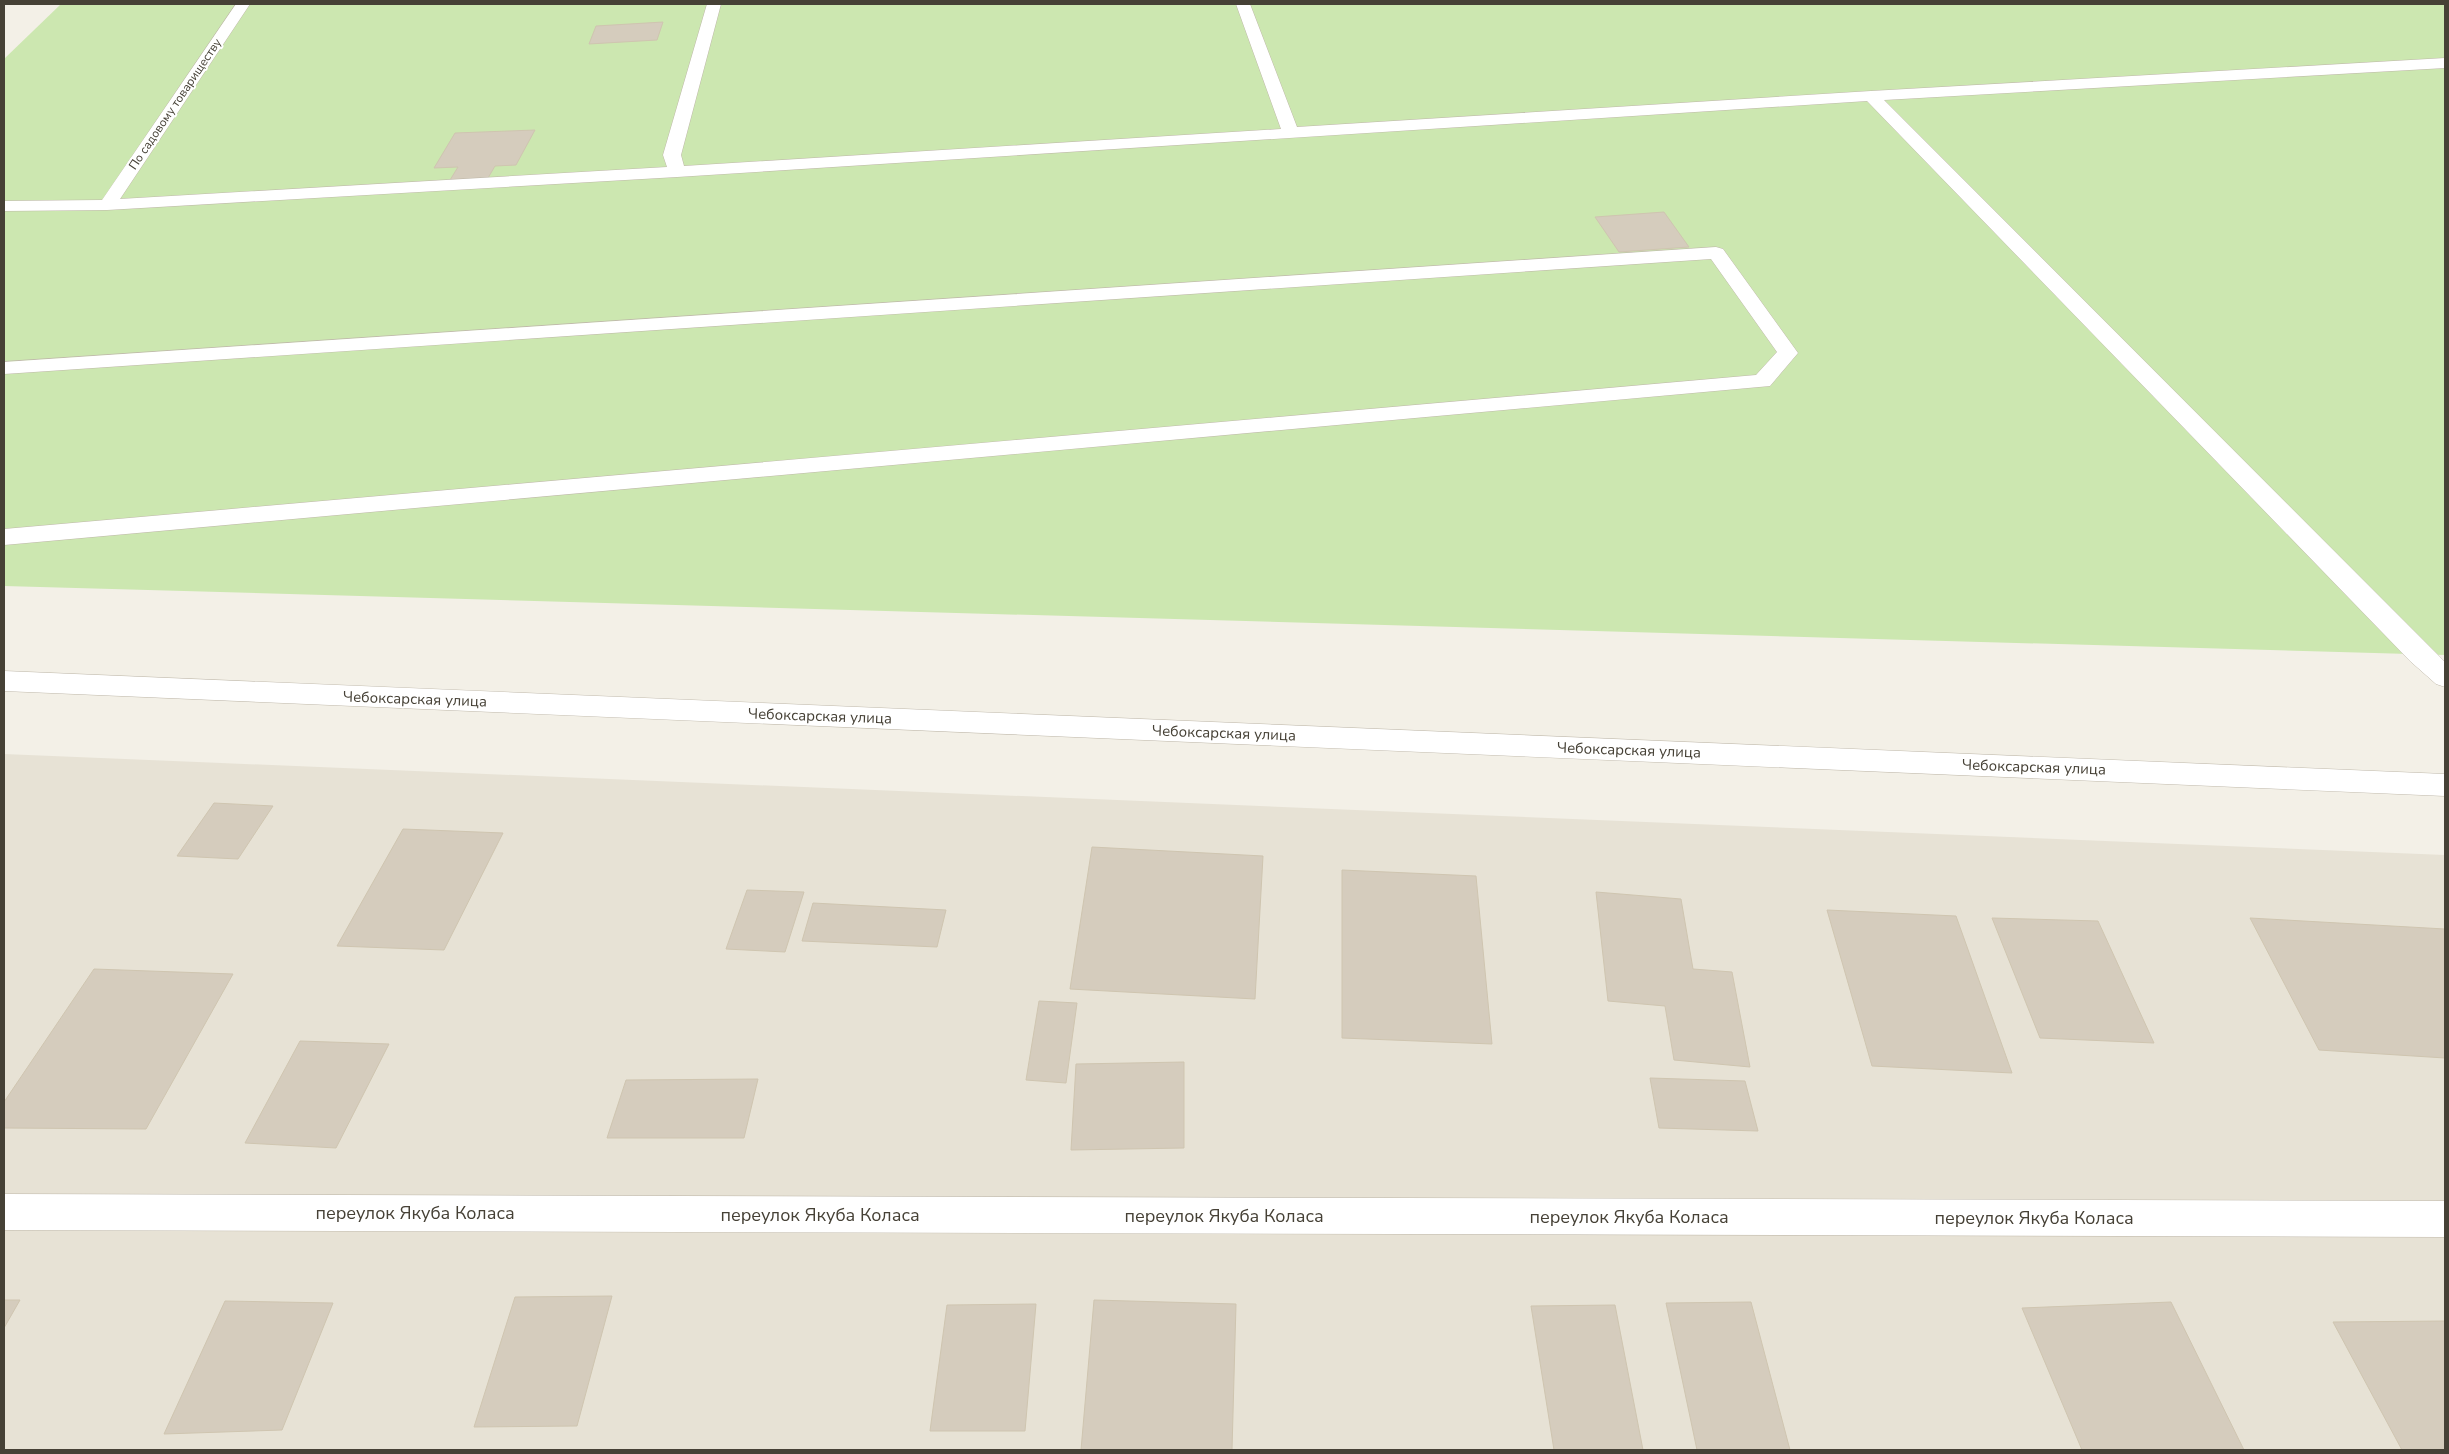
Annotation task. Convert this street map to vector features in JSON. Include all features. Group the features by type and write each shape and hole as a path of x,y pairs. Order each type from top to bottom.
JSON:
{"street":[{"name":"По садовому товариществу","path":"107,206 243,4"},
{"path":"677,172 672,155 714,4"},
{"path":"1243,4 1288,122 1290,134"},
{"path":"4,206 107,206 1290,134 1871,96 2445,63"},
{"path":"1871,96 2412,647 2445,678"},
{"path":"4,368 1716,253 1788,353 1762,381 4,537"},
{"name":"Чебоксарская улица","path":"4,682 2445,785"},
{"name":"переулок Якуба Коласа","path":"4,1212 2445,1219"}],"shaded area":[{"path":"4,754 2445,855 2445,1450 4,1450"}],"green space":[{"path":"61,4 2445,4 2445,655 4,586 4,59"}],"building":[{"path":"663,22 657,40 589,44 596,26"},
{"path":"535,130 516,165 495,166 488,178 450,180 458,167 434,168 455,133"},
{"path":"1664,212 1689,247 1619,252 1595,217"},
{"path":"214,803 273,806 238,859 177,856"},
{"path":"403,829 503,833 444,950 337,946"},
{"path":"1092,847 1263,856 1255,999 1070,989"},
{"path":"1342,870 1476,876 1492,1044 1342,1038"},
{"path":"747,890 804,892 785,952 726,949"},
{"path":"1596,892 1681,899 1693,969 1732,972 1750,1067 1674,1060 1665,1006 1608,1001"},
{"path":"813,903 946,910 937,947 802,941"},
{"path":"1827,910 1956,916 2012,1073 1872,1066"},
{"path":"1992,918 2098,921 2154,1043 2040,1038"},
{"path":"2250,918 2445,929 2445,1058 2319,1050"},
{"path":"94,969 233,974 146,1129 4,1128 4,1102"},
{"path":"1039,1001 1077,1003 1066,1083 1026,1080"},
{"path":"300,1041 389,1044 336,1148 245,1143"},
{"path":"1184,1062 1184,1148 1071,1150 1076,1064"},
{"path":"1650,1078 1745,1081 1758,1131 1659,1128"},
{"path":"758,1079 744,1138 607,1138 626,1080"},
{"path":"612,1296 577,1426 474,1427 515,1297"},
{"path":"4,1300 20,1300 4,1328"},
{"path":"1094,1300 1236,1304 1232,1450 1081,1450"},
{"path":"225,1301 333,1303 282,1430 164,1434"},
{"path":"1751,1302 1790,1450 1697,1450 1666,1303"},
{"path":"2171,1302 2244,1450 2082,1450 2022,1308"},
{"path":"1036,1304 1025,1431 930,1431 947,1305"},
{"path":"1615,1305 1643,1450 1554,1450 1531,1306"},
{"path":"2445,1321 2445,1450 2402,1450 2333,1322"}]}
